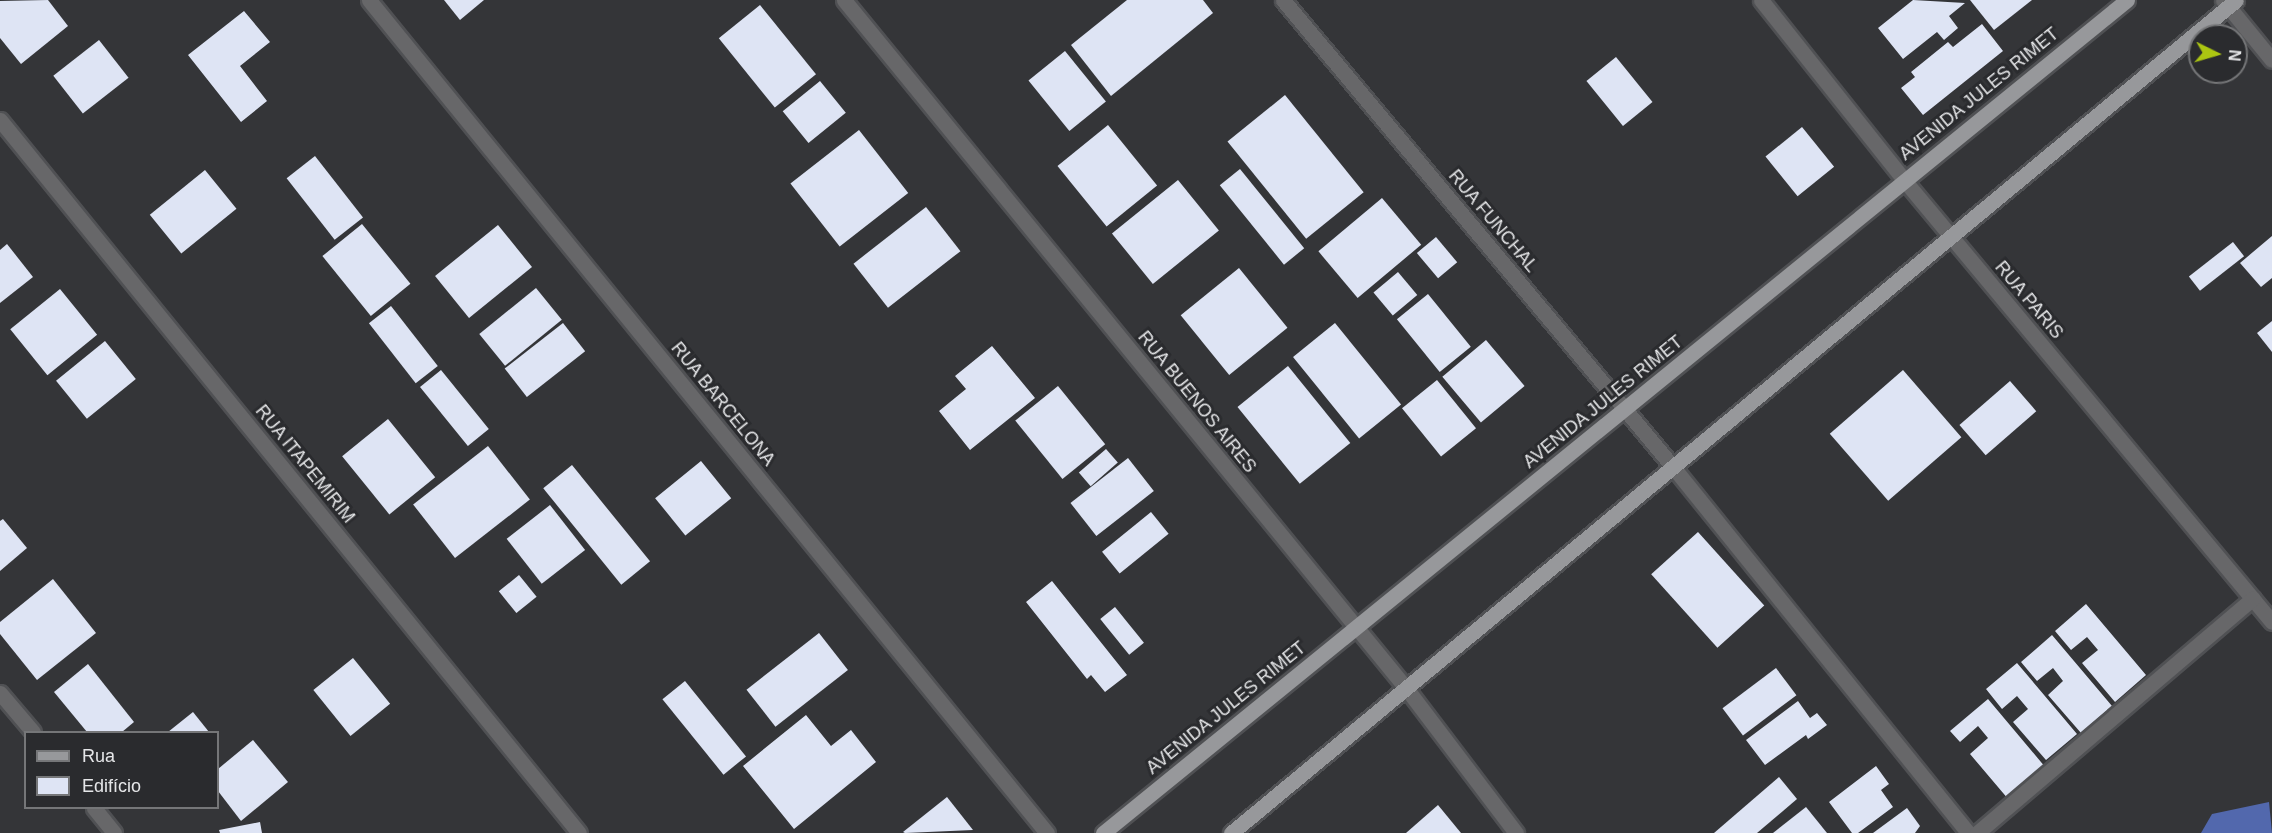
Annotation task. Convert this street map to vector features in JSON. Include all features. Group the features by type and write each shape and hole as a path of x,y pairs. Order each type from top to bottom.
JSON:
{"main road":[{"name":"AVENIDA JULES RIMET","path":"1103,833 2127,0"},
{"path":"1231,833 1953,238 2229,2"}],"street":[{"name":"RUA BARCELONA","path":"369,0 1047,833"},
{"name":"RUA BUENOS AIRES","path":"844,0 1406,688 1516,833"},
{"name":"RUA FUNCHAL","path":"1283,0 1673,467 1968,833"},
{"name":"RUA PARIS","path":"1761,0 1904,180 2272,622"},
{"path":"2229,2 2272,60"},
{"name":"RUA ITAPEMIRIM","path":"0,120 579,833"},
{"path":"1977,833 2253,598"},
{"path":"0,693 32,731"},
{"path":"96,809 114,833"}],"shaded area":[{"path":"2269,802 2272,833 2201,833 2212,814"}],"building":[{"path":"48,0 68,26 21,64 0,38 0,1"},
{"path":"444,0 484,0 460,20"},
{"path":"1127,0 1203,0 1213,13 1111,96 1071,45"},
{"path":"1913,0 1965,3 1949,16 1958,28 1944,40 1937,32 1903,59 1878,28"},
{"path":"1970,0 2032,0 1994,30"},
{"path":"760,5 816,74 775,108 719,38"},
{"path":"244,11 270,42 240,66 267,101 241,122 188,55"},
{"path":"1982,24 2003,51 1923,115 1901,88 1915,77 1911,72 1948,42 1953,47"},
{"path":"99,40 129,78 83,114 53,76"},
{"path":"1065,51 1106,102 1069,131 1028,81"},
{"path":"1616,57 1653,102 1623,126 1586,81"},
{"path":"820,81 846,113 808,143 783,111"},
{"path":"1285,95 1364,192 1306,239 1227,142"},
{"path":"1108,125 1157,186 1107,227 1057,166"},
{"path":"1802,127 1834,167 1798,196 1765,157"},
{"path":"859,130 908,193 840,247 790,184"},
{"path":"315,156 363,217 335,240 287,178"},
{"path":"1240,169 1304,248 1284,265 1220,185"},
{"path":"205,170 236,209 181,254 150,215"},
{"path":"1178,180 1219,231 1153,284 1112,233"},
{"path":"1382,198 1421,245 1358,298 1318,251"},
{"path":"926,207 960,251 888,308 854,264"},
{"path":"362,224 410,284 371,316 322,256"},
{"path":"498,225 532,267 469,318 435,276"},
{"path":"2272,236 2272,278 2261,287 2240,263"},
{"path":"1436,237 1457,262 1438,278 1417,253"},
{"path":"2233,242 2244,256 2200,291 2189,276"},
{"path":"7,244 33,277 0,303 0,250"},
{"path":"1239,268 1287,328 1229,375 1181,315"},
{"path":"1398,272 1417,295 1393,316 1373,293"},
{"path":"536,288 562,320 505,366 479,334"},
{"path":"60,289 97,335 47,375 10,329"},
{"path":"1428,294 1471,347 1440,372 1397,319"},
{"path":"391,306 438,366 416,383 369,323"},
{"path":"2272,321 2272,352 2257,333"},
{"path":"563,323 585,351 527,397 505,369"},
{"path":"1335,323 1401,405 1359,439 1293,357"},
{"path":"1486,340 1525,386 1481,423 1442,377"},
{"path":"105,341 136,379 87,419 56,381"},
{"path":"992,346 1035,398 970,450 939,411 966,389 955,376"},
{"path":"1288,366 1350,443 1300,484 1237,407"},
{"path":"441,370 489,429 468,446 420,387"},
{"path":"1903,370 1961,437 1888,501 1830,434"},
{"path":"1437,380 1476,428 1441,457 1402,408"},
{"path":"2010,381 2036,411 1986,455 1959,425"},
{"path":"1058,386 1105,444 1062,479 1015,421"},
{"path":"388,419 435,477 389,514 342,456"},
{"path":"488,446 530,500 455,558 413,504"},
{"path":"1106,449 1118,463 1091,486 1079,473"},
{"path":"1128,458 1154,491 1096,536 1070,503"},
{"path":"701,461 731,498 685,535 655,498"},
{"path":"572,465 650,561 621,585 543,488"},
{"path":"550,505 585,550 542,584 507,539"},
{"path":"1151,512 1169,534 1120,573 1102,552"},
{"path":"3,519 27,548 0,571 0,521"},
{"path":"1698,532 1764,606 1717,648 1651,574"},
{"path":"519,575 537,597 516,613 499,591"},
{"path":"53,579 96,633 37,680 0,634 0,622"},
{"path":"1052,581 1127,675 1105,692 1091,675 1087,679 1026,602"},
{"path":"2086,604 2146,675 2115,702 2082,663 2098,650 2087,637 2071,650 2055,631"},
{"path":"1115,607 1144,643 1129,655 1100,619"},
{"path":"819,633 848,670 775,727 747,690"},
{"path":"2052,635 2112,706 2081,733 2048,695 2063,681 2053,668 2037,681 2021,662"},
{"path":"353,658 390,704 350,736 313,690"},
{"path":"2017,663 2077,734 2046,760 2013,722 2028,709 2017,696 2002,709 1986,689"},
{"path":"88,664 134,722 123,731 86,731 54,692"},
{"path":"1776,668 1796,695 1743,735 1722,708"},
{"path":"685,681 746,756 724,775 662,699"},
{"path":"1988,699 2046,768 2009,800 1970,754 1988,738 1978,726 1960,742 1950,731"},
{"path":"1798,701 1810,718 1817,713 1827,725 1808,739 1806,735 1765,765 1746,740"},
{"path":"193,712 208,731 169,731"},
{"path":"806,715 831,746 851,730 876,762 794,829 743,766"},
{"path":"253,740 288,782 241,821 219,792 219,768"},
{"path":"1876,766 1889,784 1881,790 1893,807 1858,833 1852,833 1829,802"},
{"path":"1779,777 1797,799 1757,833 1714,833"},
{"path":"947,797 973,830 903,832"},
{"path":"1438,805 1461,833 1406,833"},
{"path":"1806,807 1827,833 1773,833"},
{"path":"1907,808 1920,826 1915,833 1873,833"},
{"path":"260,822 262,833 220,833 219,830"}]}
